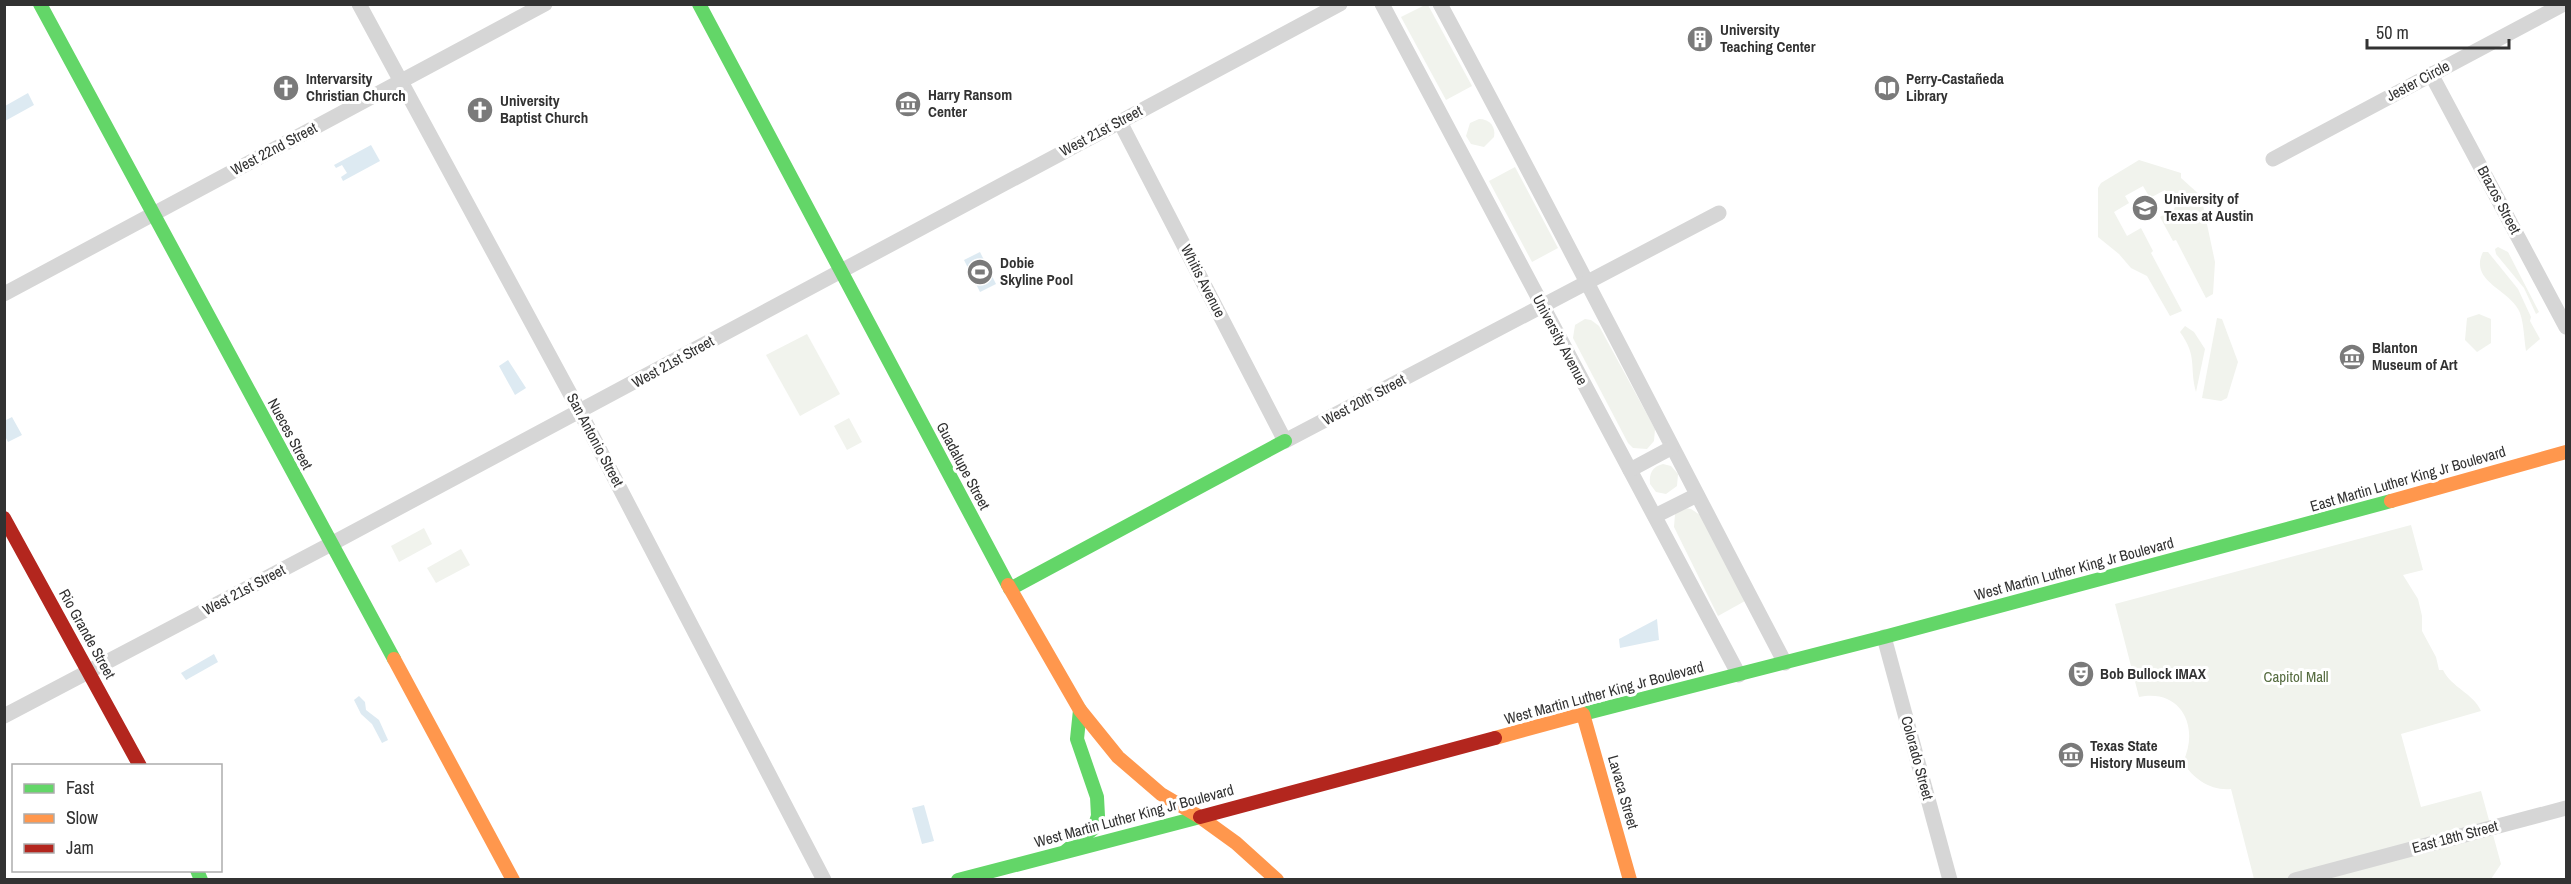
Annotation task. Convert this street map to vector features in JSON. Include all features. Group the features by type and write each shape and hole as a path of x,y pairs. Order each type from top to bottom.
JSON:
{"main road":[{"name":"Nueces Street","path":"40,4 513,879"},
{"name":"Guadalupe Street","path":"699,4 1010,589 1080,710 1118,757 1161,794 1200,817 1236,843 1277,879"},
{"name":"West 20th Street","path":"1010,589 1285,441"},
{"name":"East Martin Luther King Jr Boulevard","path":"2258,538 2566,452"},
{"name":"Rio Grande Street","path":"4,518 139,764"},
{"name":"West Martin Luther King Jr Boulevard","path":"958,879 988,876 1066,851 2258,538"},
{"path":"1066,851 1094,828 1098,816 1097,797 1077,739 1080,710"},
{"name":"Lavaca Street","path":"1583,714 1630,879"}],"street":[{"name":"San Antonio Street","path":"359,4 580,412 824,879"},
{"name":"West 22nd Street","path":"4,294 545,4"},
{"name":"West 21st Street","path":"4,716 580,412 1340,4"},
{"name":"University Avenue","path":"1382,4 1739,675"},
{"path":"1440,4 1588,282 1671,448 1785,663"},
{"name":"Jester Circle","path":"2273,159 2564,4"},
{"name":"Brazos Street","path":"2431,74 2566,327"},
{"name":"Whitis Avenue","path":"1120,122 1285,441"},
{"name":"West 20th Street","path":"1285,441 1719,213"},
{"path":"1630,470 1671,448"},
{"path":"1655,516 1697,495"},
{"name":"Colorado Street","path":"1884,637 1950,879"},
{"name":"East 18th Street","path":"2295,879 2566,808"}],"green space":[{"path":"1428,5 1472,86 1446,100 1401,17"},
{"path":"1479,119 1489,122 1494,130 1494,137 1484,147 1471,144 1466,136 1470,123"},
{"path":"2139,160 2181,173 2181,178 2201,196 2215,262 2213,294 2206,298 2176,240 2173,241 2160,217 2175,208 2165,190 2150,198 2143,186 2125,196 2129,203 2114,212 2127,236 2141,228 2153,251 2151,253 2182,311 2170,316 2147,276 2131,268 2119,254 2098,237 2098,188 2101,183"},
{"path":"1515,167 1558,248 1532,262 1489,181"},
{"path":"2498,247 2508,252 2539,312 2536,314 2524,288 2496,254 2495,249"},
{"path":"2483,252 2488,252 2518,289 2531,317 2530,321 2540,339 2526,351 2520,313 2509,298 2481,271 2480,262"},
{"path":"2479,314 2491,319 2491,343 2477,352 2465,340 2467,318"},
{"path":"2217,318 2222,319 2238,362 2227,398 2221,401 2202,398"},
{"path":"1585,319 1599,326 1655,429 1654,441 1647,449 1633,448 1628,443 1573,338 1575,325"},
{"path":"2185,326 2194,332 2205,349 2196,392 2191,355 2180,332"},
{"path":"807,334 840,394 800,416 766,355"},
{"path":"849,418 862,442 847,450 834,426"},
{"path":"1663,464 1671,466 1678,474 1677,486 1666,494 1656,492 1650,484 1652,471"},
{"path":"1685,508 1700,515 1745,601 1718,616 1674,527 1675,514"},
{"name":"Capitol Mall","path":"2411,525 2423,570 2403,575 2418,599 2422,616 2422,631 2436,657 2439,670 2443,670 2481,711 2401,734 2421,807 2481,791 2501,864 2491,879 2254,879 2231,789 2216,788 2203,783 2183,762 2188,749 2189,736 2188,724 2183,713 2176,704 2166,698 2139,697 2115,604"},
{"path":"424,528 432,544 399,562 391,546"},
{"path":"461,549 470,565 436,583 427,568"}],"shaded area":[{"path":"28,93 34,105 5,121 5,106"},
{"path":"371,145 380,161 343,181 341,177 347,173 342,165 336,168 334,165"},
{"name":"Dobie Skyline Pool","path":"980,252 996,284 980,292 964,260"},
{"path":"508,360 526,388 515,395 499,366"},
{"path":"4,417 6,420 12,417 22,435 8,442 5,436"},
{"path":"1657,619 1659,640 1620,648 1619,639"},
{"path":"214,654 218,662 186,680 181,673"},
{"path":"359,696 365,702 366,710 379,720 388,740 382,743 372,724 361,714 354,700"},
{"path":"924,805 934,841 922,844 912,808"}],"traffic: fast":[{"path":"40,4 394,659"},
{"path":"699,4 1008,585"},
{"path":"1010,589 1285,441"},
{"path":"1583,714 1884,637 2391,501"},
{"path":"1066,851 1094,828 1098,816 1097,797 1077,739 1080,710"},
{"path":"958,880 1200,817"},
{"path":"198,872 201,880"}],"traffic: slow":[{"path":"2391,501 2566,452"},
{"path":"1008,585 1080,710 1118,757 1161,794 1200,817 1236,843 1277,880"},
{"path":"394,659 513,880"},
{"path":"1495,738 1583,714 1630,880"}],"traffic: jam":[{"path":"4,518 139,764"},
{"path":"1200,817 1495,738"}],"place":[{"name":"University Teaching Center","path":"1700,39"},
{"name":"Intervarsity Christian Church","path":"286,88"},
{"name":"Perry-Castañeda Library","path":"1887,88"},
{"name":"Harry Ransom Center","path":"908,104"},
{"name":"University Baptist Church","path":"480,110"},
{"name":"University of Texas at Austin","path":"2145,208"},
{"name":"Dobie Skyline Pool","path":"980,272"},
{"name":"Blanton Museum of Art","path":"2352,357"},
{"name":"Bob Bullock IMAX","path":"2081,674"},
{"name":"Texas State History Museum","path":"2071,755"}]}
